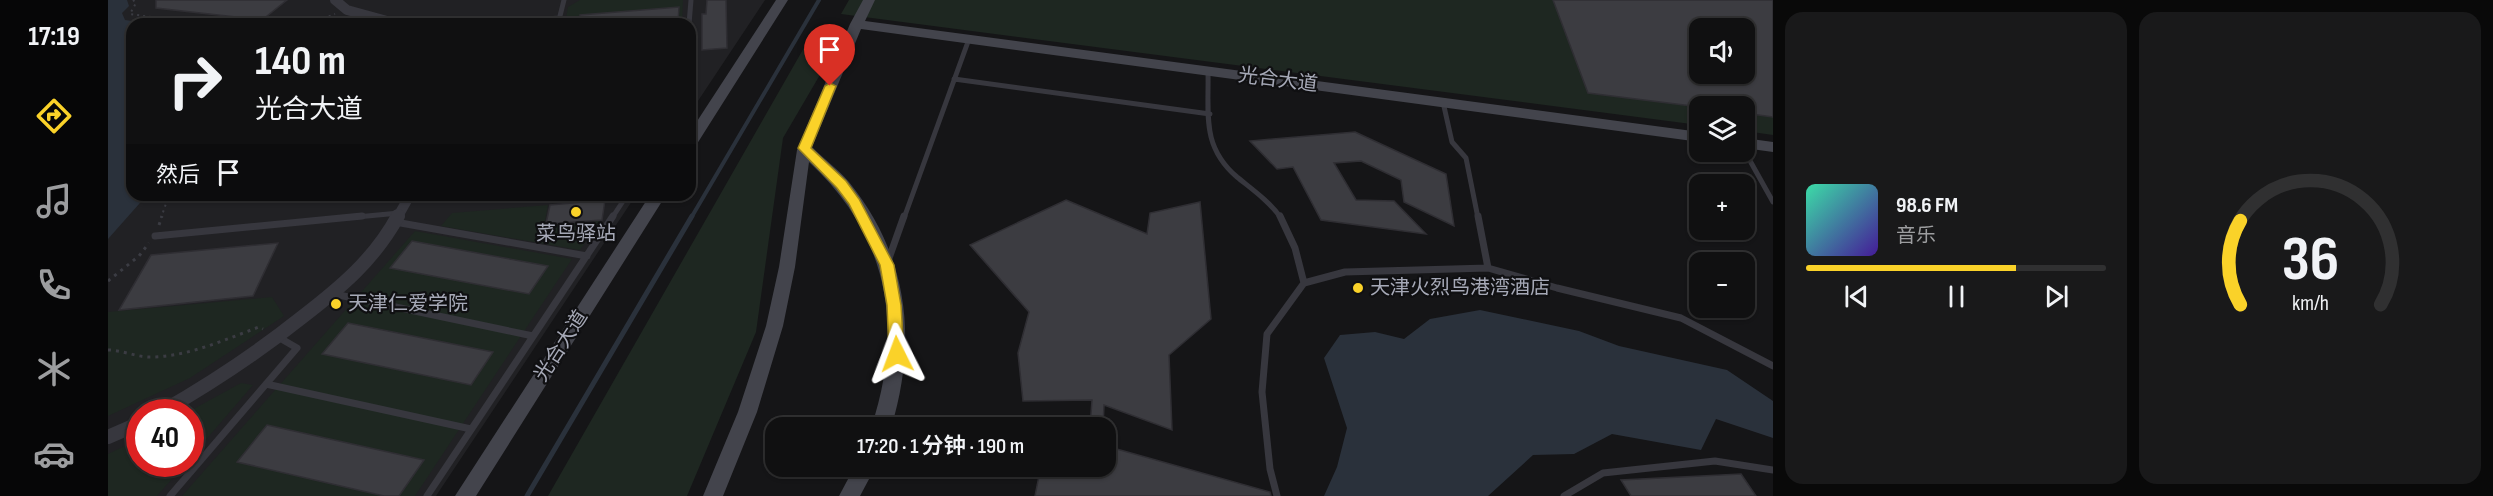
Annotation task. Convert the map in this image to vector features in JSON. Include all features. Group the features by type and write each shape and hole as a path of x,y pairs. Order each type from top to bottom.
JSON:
{"street":[{"path":"335,0 347,10 376,18"},
{"path":"696,135 782,0"},
{"path":"713,496 742,425 778,308 787,268 805,148 856,24 869,0"},
{"name":"光合大道","path":"856,24 1689,136"},
{"path":"1755,145 1773,147"},
{"path":"805,148 842,184 855,202 887,265 894,305 897,354 884,417"},
{"path":"185,399 211,385 333,294 365,264 398,218 407,201"},
{"name":"光合大道","path":"465,496 654,201"},
{"path":"108,437 126,429"},
{"path":"849,496 860,477"}],"lane":[{"path":"559,18 564,0"},
{"path":"689,18 691,0"},
{"path":"887,265 969,39"},
{"path":"1208,71 1210,143 1227,169 1264,198 1286,225 1297,250 1304,283"},
{"path":"954,79 1210,114"},
{"path":"1443,102 1452,142 1466,158 1488,268"},
{"path":"1751,162 1773,202"},
{"path":"427,496 623,201"},
{"path":"155,236 398,218 586,256"},
{"path":"1277,496 1270,469 1262,392 1268,334 1304,283 1345,272 1488,268 1557,288 1681,318 1773,366"},
{"path":"333,294 533,336"},
{"path":"170,496 297,348 278,337"},
{"path":"266,384 471,429"},
{"path":"1564,496 1603,473 1715,461 1773,470"}],"path":[{"path":"133,0 136,3 130,14 158,18"},
{"path":"327,18 347,10"},
{"path":"108,281 139,256 155,236 167,201"},
{"path":"108,350 118,349 147,357 191,351 259,327 278,337"}],"shaded area":[{"name":"天津仁爱学院","path":"108,0 765,0 696,104 696,18 126,18 126,201 632,201 436,496 108,496"},
{"path":"108,0 127,0 129,6 122,13 126,20 126,201 142,201 108,239"},
{"path":"580,0 683,0 682,18 566,18 568,7"},
{"path":"849,0 1773,0 1773,135 1755,132 1755,96 1689,96 1689,124 841,14"},
{"path":"809,39 838,44 783,138 756,332 687,496 548,496"},
{"path":"548,205 544,226 600,221 580,250 441,226 452,213"},
{"path":"415,231 572,259 415,496 182,496 199,477 204,477 204,471"},
{"path":"272,297 284,316 190,378 145,399 126,399 126,408 108,416 108,312"},
{"path":"1480,310 1579,331 1619,346 1727,370 1773,401 1773,438 1716,419 1701,450 1612,434 1574,454 1533,455 1488,496 1324,496 1337,467 1347,428 1324,358 1340,335 1375,332 1404,339 1430,319"},
{"path":"241,383 253,385 204,442 204,403"},
{"path":"126,445 126,477 174,477 157,496 108,496 108,454"}],"building":[{"path":"156,0 287,0 264,18 244,18 156,8"},
{"path":"707,0 726,0 727,48 702,50 702,14 706,14"},
{"path":"1553,0 1773,0 1773,117 1755,115 1755,96 1689,96 1689,106 1588,93"},
{"path":"679,7 678,18 580,18 580,15"},
{"path":"1355,132 1446,174 1454,226 1404,202 1401,180 1361,161 1334,163 1356,200 1394,201 1426,234 1321,220 1293,167 1277,169 1250,141"},
{"path":"1066,200 1147,234 1150,213 1200,202 1211,319 1169,355 1172,430 1104,405 1103,417 1091,417 1092,400 1023,401 1018,353 1029,312 970,245"},
{"name":"菜鸟驿站","path":"605,201 602,220 546,224 550,205"},
{"path":"412,241 548,266 529,294 390,268"},
{"path":"278,243 253,296 119,310 151,255"},
{"path":"348,323 493,352 471,385 322,354"},
{"path":"267,425 424,460 399,496 384,496 237,462"},
{"path":"1116,449 1270,492 1271,496 1035,496 1039,477 1116,477"},
{"path":"1741,474 1756,496 1631,496 1621,480"}],"waterway":[{"path":"691,218 819,0"},
{"path":"527,496 692,216"}],"place":[{"name":"菜鸟驿站","path":"576,212"},
{"name":"天津火烈鸟港湾酒店","path":"1358,288"},
{"name":"天津仁爱学院","path":"336,304"}],"route":[{"path":"830,86 805,148 842,184 855,202 887,265 894,305 897,354"}]}
